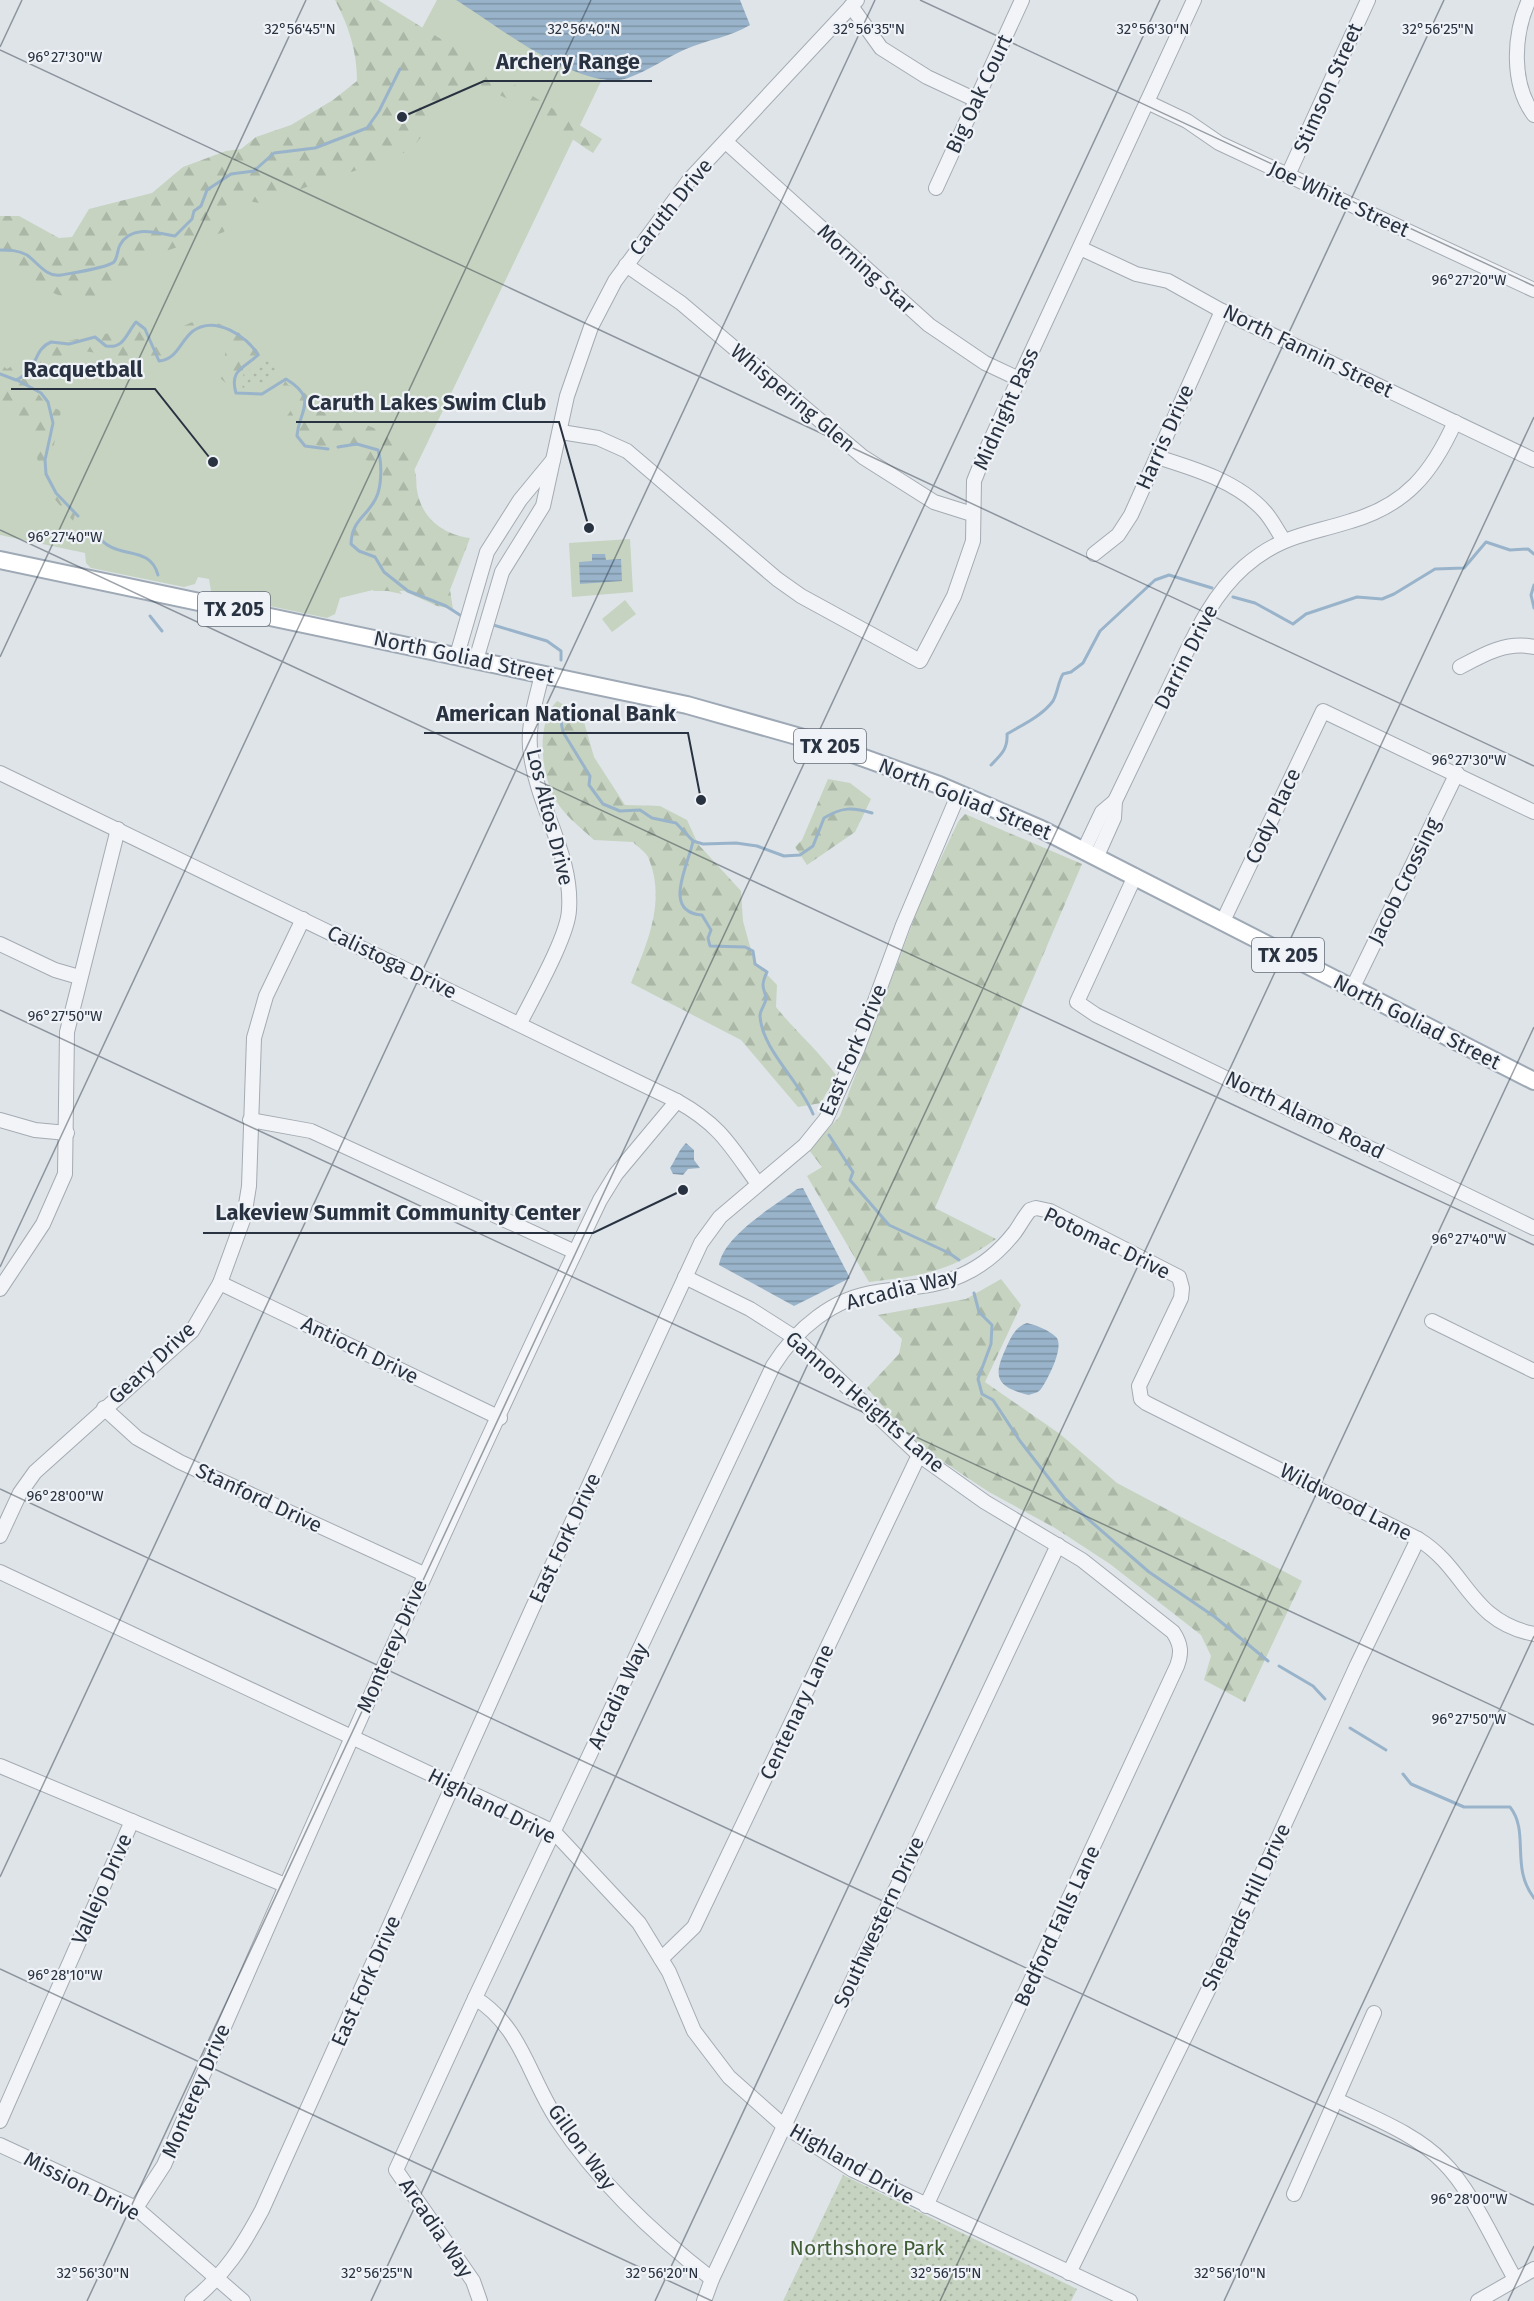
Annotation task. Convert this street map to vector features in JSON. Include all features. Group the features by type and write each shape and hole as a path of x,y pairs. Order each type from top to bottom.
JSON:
{"main road":[{"name":"North Goliad Street","path":"0,560 671,701 742,719 836,748 959,793 1090,853 1534,1082"}],"street":[{"name":"Big Oak Court","path":"936,188 974,99 1022,0"},
{"name":"Midnight Pass","path":"561,432 598,438 627,451 793,591 920,661 954,596 973,541 972,514 975,481 987,446 1194,0"},
{"name":"Stimson Street","path":"1288,175 1368,0"},
{"path":"1529,0 1520,25 1518,68 1523,96 1534,115"},
{"path":"854,3 881,48 927,77 974,99"},
{"name":"Caruth Drive","path":"477,660 502,572 543,506 556,456 567,396 591,327 626,265 690,178 854,3"},
{"name":"Joe White Street","path":"1147,102 1187,121 1219,143 1534,290"},
{"name":"Morning Star","path":"726,142 929,325 985,363 1019,379"},
{"name":"North Fannin Street","path":"1080,248 1136,274 1168,281 1222,311 1534,460"},
{"name":"Whispering Glen","path":"626,265 681,303 863,457 934,502 972,514"},
{"name":"Harris Drive","path":"1094,554 1118,535 1131,515 1222,311"},
{"name":"Darrin Drive","path":"1090,853 1114,818 1115,801 1210,606 1242,568 1283,539 1353,521 1392,504 1417,485 1432,467 1455,422"},
{"name":"Caruth Drive","path":"457,655 487,552 520,500 556,456"},
{"path":"1157,457 1199,471 1236,489 1266,513 1283,539"},
{"path":"1460,667 1504,647 1523,645 1534,647"},
{"name":"Los Altos Drive","path":"520,1023 555,950 569,913 569,884 531,756 531,725 542,674"},
{"name":"Cody Place","path":"1223,921 1323,711 1457,773"},
{"name":"Calistoga Drive","path":"0,773 677,1101 705,1117 721,1132 758,1184"},
{"path":"1457,773 1534,812"},
{"name":"Jacob Crossing","path":"1352,988 1457,773"},
{"name":"East Fork Drive","path":"192,2301 218,2279 239,2252 262,2210 701,1243 720,1217 805,1145 826,1119 857,1050 903,926 959,793"},
{"path":"0,1289 48,1214 65,1174 67,1032 118,829"},
{"name":"North Alamo Road","path":"1135,876 1077,1002 1096,1015 1534,1228"},
{"name":"Geary Drive","path":"0,1536 20,1493 35,1472 192,1331 220,1282 245,1209 249,1186 254,1038 257,1022 266,996 303,919"},
{"path":"0,944 55,970 79,977"},
{"name":"Monterey Drive","path":"136,2208 164,2165 285,1885 424,1574 500,1418 576,1252 616,1174 677,1101"},
{"path":"0,1120 35,1130 67,1133"},
{"path":"250,1120 310,1131 576,1252"},
{"name":"Potomac Drive","path":"1030,1210 1036,1208 1050,1211 1174,1274 1181,1282 1181,1298 1141,1380 1139,1392"},
{"name":"Arcadia Way","path":"480,2301 472,2281 396,2170 773,1366 794,1338 819,1316 854,1298 876,1292 920,1288 964,1275 984,1263 999,1250 1030,1210"},
{"name":"Gannon Heights Lane","path":"685,1277 750,1309 794,1338 919,1455 986,1502 1092,1568 1173,1632 1180,1645"},
{"name":"Antioch Drive","path":"220,1282 500,1418"},
{"path":"1432,1321 1534,1371"},
{"name":"Wildwood Lane","path":"1139,1392 1146,1403 1437,1550 1484,1610 1502,1623 1534,1634"},
{"name":"Stanford Drive","path":"104,1408 137,1438 180,1462 424,1574"},
{"name":"Centenary Lane","path":"661,1959 694,1927 919,1455"},
{"name":"Shepards Hill Drive","path":"1069,2273 1220,1966 1357,1665 1418,1539"},
{"name":"Southwestern Drive","path":"704,2301 783,2125 1058,1545"},
{"name":"Highland Drive","path":"0,1572 554,1832 639,1923 661,1959 694,2031 729,2077 783,2125 853,2170 1130,2301"},
{"name":"Bedford Falls Lane","path":"926,2206 1178,1666 1181,1657 1180,1645"},
{"path":"0,1766 285,1885"},
{"name":"Vallejo Drive","path":"0,2121 132,1821"},
{"name":"Gillon Way","path":"475,1998 494,2009 512,2032 558,2121 611,2190 665,2243 712,2279"},
{"path":"1294,2194 1374,2013"},
{"path":"1337,2100 1408,2136 1445,2163 1458,2181 1515,2279"},
{"name":"Mission Drive","path":"0,2145 136,2208 243,2301"},
{"path":"1478,2301 1534,2269"}],"green space":[{"path":"335,0 378,0 602,139 593,153 548,122 496,93 464,85 408,153 387,152 369,166 259,203 239,199 226,205 228,223 224,232 147,257 98,299 84,300 58,295 47,290 16,263 0,261 0,216 19,216 59,238 72,237 89,209 152,193 183,167 226,151 241,149 256,137 291,125 333,100 357,81 356,59 351,39"},
{"path":"437,0 458,0 606,71 372,558 402,594 377,589 340,598 335,614 327,618 217,595 211,591 209,579 198,577 195,584 184,587 91,568 86,563 85,553 0,535 0,256 22,258 218,186 352,160"},
{"path":"204,317 244,335 247,344 257,349 261,355 241,373 237,392 220,378 226,350 225,340 205,328 194,333 186,343 181,337 181,327"},
{"path":"135,321 151,325 168,346 177,353 164,367 144,360 70,349 38,374 33,387 46,404 61,411 48,473 76,511 73,521 43,480 31,422 0,413 0,364 7,369 50,344 121,331"},
{"path":"266,356 280,367 268,381 243,388 241,383 244,373 259,365"},
{"path":"283,377 288,385 299,389 329,411 380,430 392,438 406,454 414,468 419,500 429,517 443,529 470,538 450,590 453,609 437,606 404,591 373,591 378,573 363,556 347,551 362,500 379,487 383,479 382,467 358,457 310,443 287,432 287,416 294,406 290,399 271,388"},
{"path":"630,539 633,592 572,597 569,543"},
{"path":"625,600 636,614 612,632 602,619"},
{"path":"557,701 582,715 594,757 625,805 660,806 687,820 698,844 741,891 743,921 754,961 777,985 776,1007 836,1075 821,1103 798,1107 741,1040 631,983 652,923 656,891 654,875 648,857 633,842 594,840 556,802 543,760 543,734 550,710"},
{"path":"828,779 850,783 871,799 855,832 807,865 795,847 802,840"},
{"path":"965,814 1082,864 935,1208 996,1239 964,1259 936,1270 869,1282 807,1176 822,1167 809,1150 840,1116 922,898 958,822"},
{"path":"1001,1279 1021,1305 985,1382 1060,1434 1117,1483 1302,1581 1245,1702 1204,1680 1211,1656 1201,1635 1110,1564 1055,1528 989,1492 915,1443 867,1388 899,1354 902,1339 878,1315 966,1299"},
{"name":"Northshore Park","path":"843,2175 1077,2289 1071,2301 783,2301"}],"water":[{"path":"456,0 740,0 750,25 735,33 686,49 628,78 609,80 588,76 564,67"},
{"path":"592,554 605,554 606,560 621,559 622,581 580,584 579,562 592,561"},
{"path":"686,1143 694,1150 694,1160 700,1168 688,1169 683,1175 673,1174 670,1168"},
{"path":"803,1188 850,1278 794,1306 719,1265 730,1243 740,1233 763,1213 797,1189"},
{"path":"1027,1323 1053,1334 1058,1341 1057,1355 1051,1371 1041,1389 1029,1395 1003,1384 999,1373 999,1366 1012,1336 1019,1327"}],"waterway":[{"path":"0,250 24,253 47,272 61,275 114,262 120,245 131,234 153,232 175,236 192,219 194,211 201,206 207,190 231,174 254,171 274,153 315,148 367,128 379,111 400,69"},
{"path":"0,374 16,380 24,376 41,350 51,342 69,344 95,337 106,346 117,345 124,340 136,322 145,329 159,361 175,353 193,331 211,325 220,327 238,335 258,355 236,374 234,385 236,393 262,394 286,379 296,386 305,399 297,436 305,446 328,449"},
{"path":"17,380 41,393 48,402 53,423 45,460 46,474 56,493 78,516"},
{"path":"338,447 357,444 378,450 380,461 381,474 378,493 357,523 351,544 359,551 375,557 384,572 408,591 446,606 463,617"},
{"path":"96,533 112,548 147,559 158,575"},
{"path":"1233,597 1255,603 1293,624 1306,614 1357,597 1382,599 1435,569 1464,568 1486,542 1510,550 1528,549 1534,554"},
{"path":"991,765 1005,748 1007,734 1032,720 1053,701 1063,674 1071,672 1083,663 1100,631 1155,580 1169,575 1212,588"},
{"path":"1534,585 1531,595 1534,608"},
{"path":"150,616 162,631"},
{"path":"490,624 547,641 561,651 561,660"},
{"path":"559,711 563,732 590,776 589,785 603,804 620,811 640,810 652,818 676,823 693,841 681,885 680,896 683,905 690,912 702,915 711,930 708,938 710,946 745,947 753,951 755,964 767,972 763,985 766,999 760,1016 762,1029 774,1053 800,1090 813,1114"},
{"path":"693,841 703,844 736,843 757,846 784,856 800,855 813,846 824,818 847,809 872,813"},
{"path":"829,1135 853,1172 850,1180 889,1225 959,1260"},
{"path":"974,1293 979,1312 992,1325 991,1344 978,1379 982,1394 993,1400 1020,1441 1065,1499 1149,1572 1215,1617 1268,1661"},
{"path":"1279,1666 1313,1686 1325,1699"},
{"path":"1350,1728 1386,1750"},
{"path":"1403,1774 1411,1784 1464,1807 1510,1807 1519,1827 1523,1874 1534,1898"}],"place":[{"name":"Archery Range","path":"402,117"},
{"name":"Racquetball","path":"213,462"},
{"name":"Caruth Lakes Swim Club","path":"589,528"},
{"name":"American National Bank","path":"701,800"},
{"name":"Lakeview Summit Community Center","path":"683,1190"}]}
